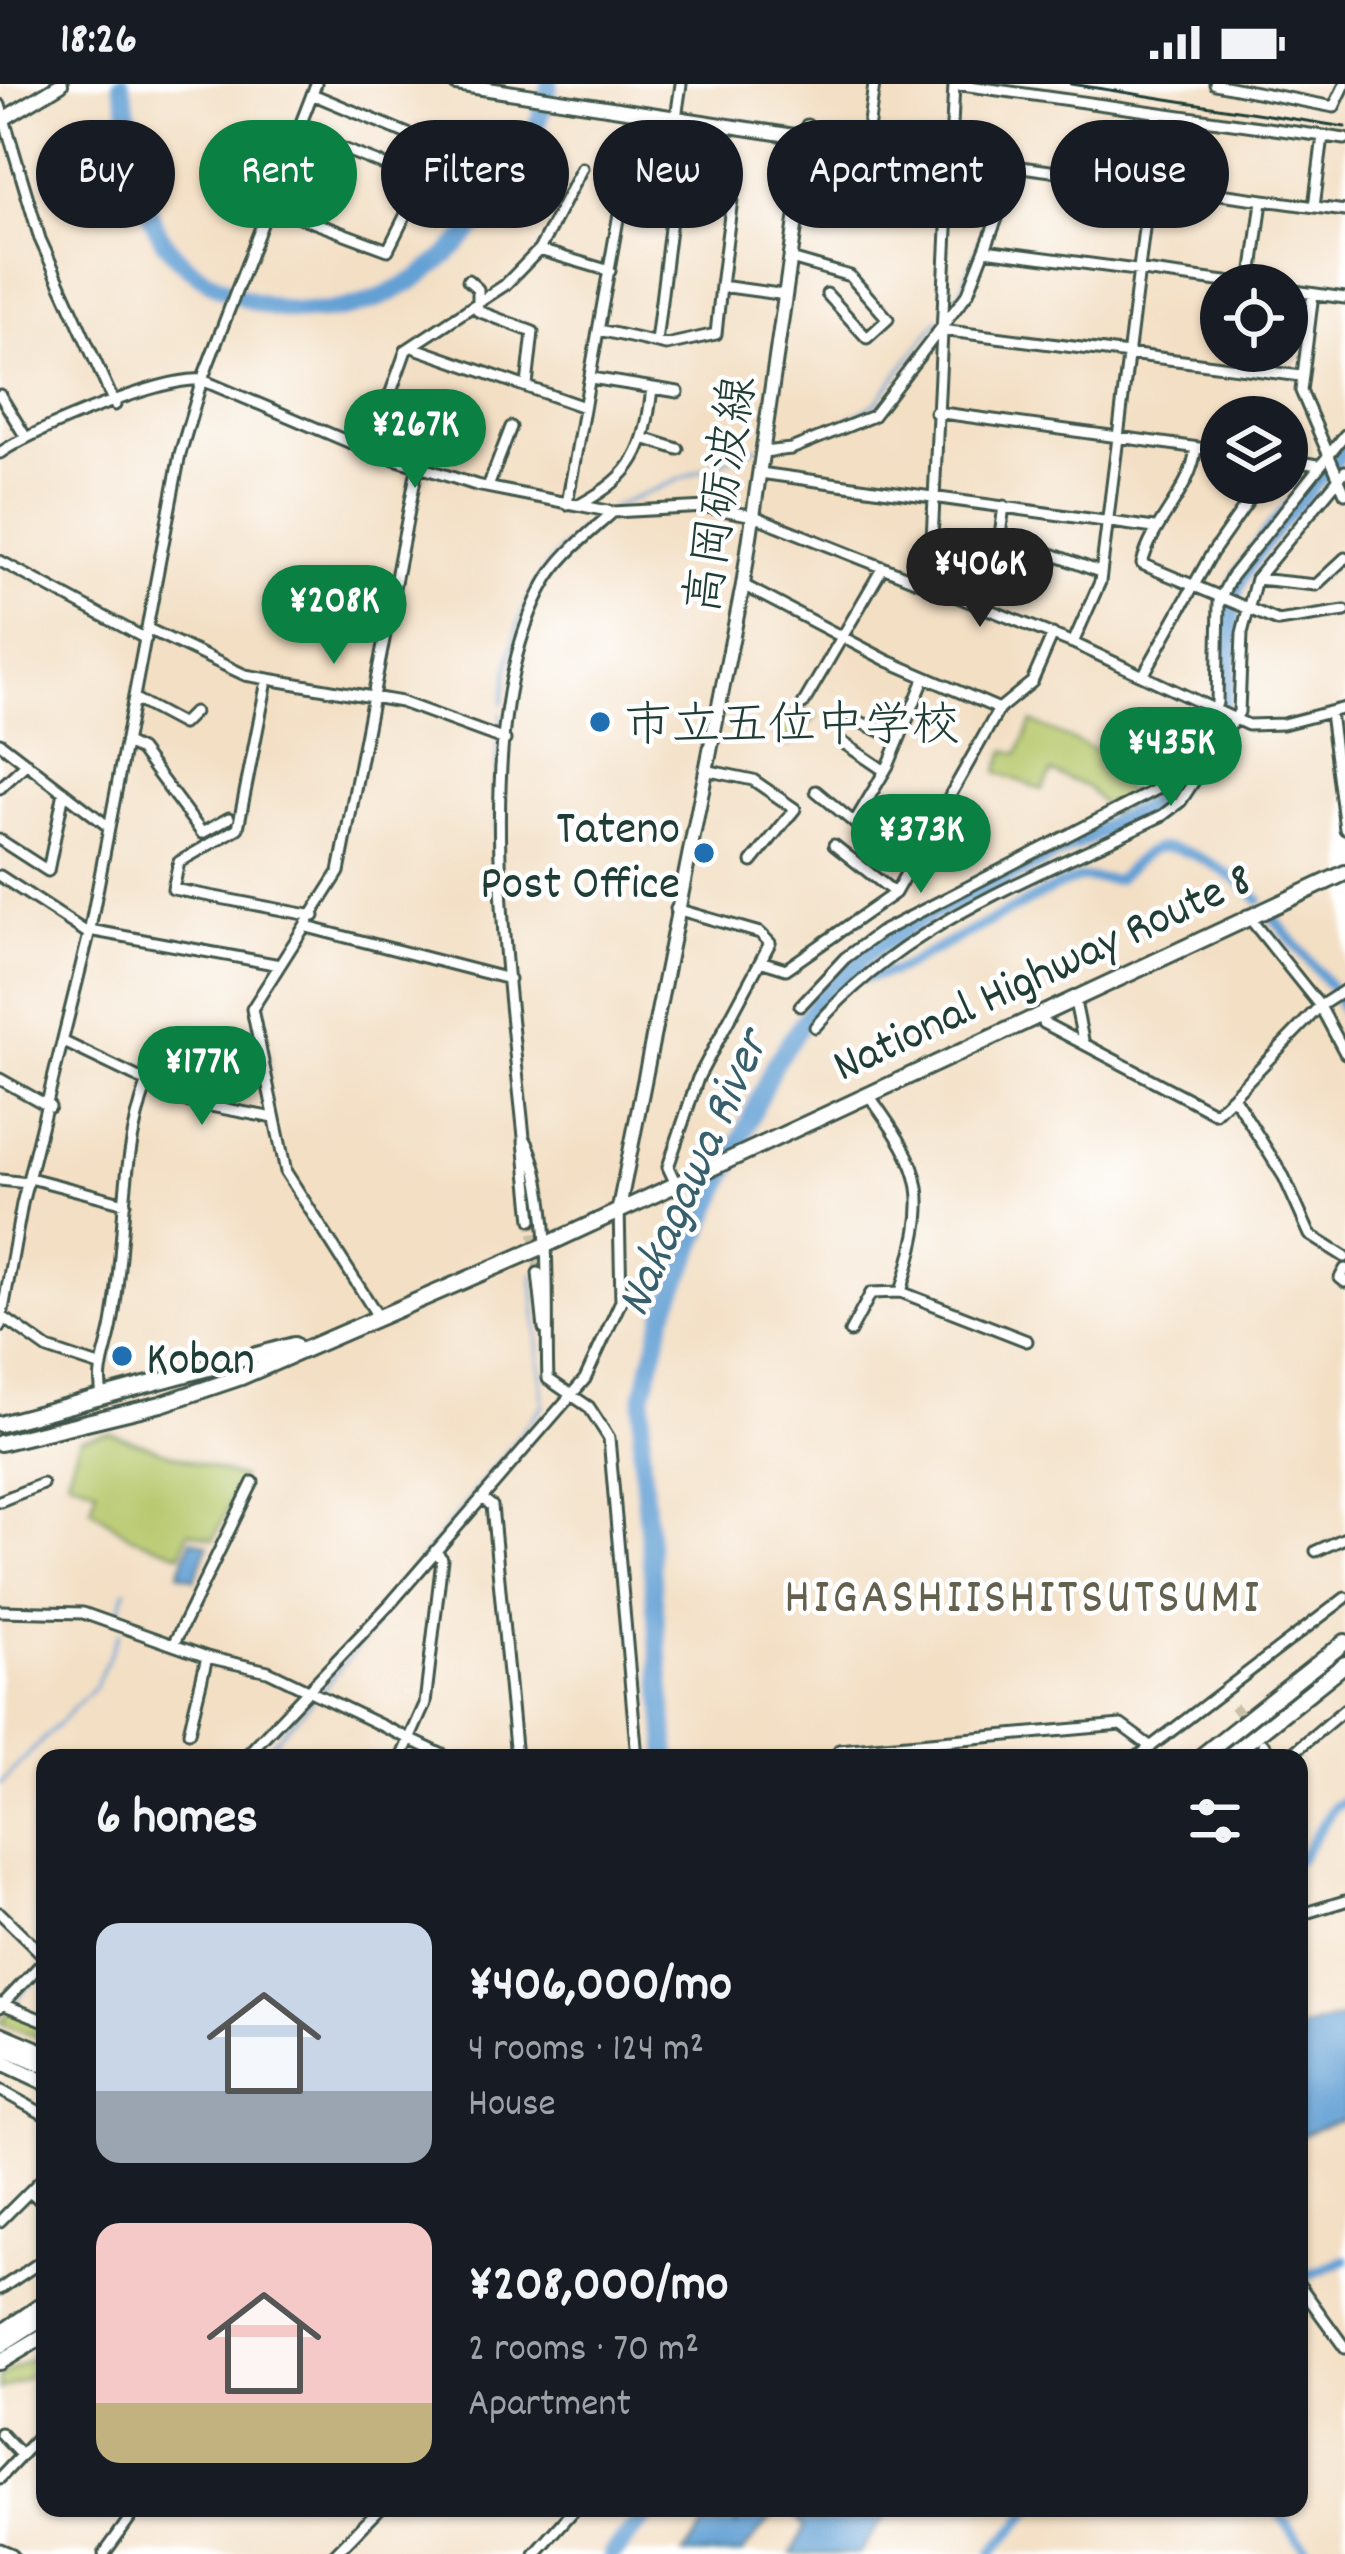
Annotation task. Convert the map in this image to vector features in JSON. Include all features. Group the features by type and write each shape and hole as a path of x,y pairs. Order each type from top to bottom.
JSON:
{"highway":[{"name":"National Highway Route 8","path":"0,1443 161,1404 241,1377 544,1246 1345,873"},
{"name":"National Highway Route 8","path":"0,1424 196,1375 379,1318"},
{"path":"1209,1749 1345,1642"},
{"path":"1238,1749 1345,1664"},
{"path":"0,2032 36,2046"},
{"path":"0,2046 36,2061"},
{"path":"0,2060 36,2078"},
{"path":"0,2334 36,2309"},
{"path":"0,2344 36,2322"},
{"path":"0,2362 36,2340"}],"main road":[{"path":"2,114 61,84"},
{"path":"456,84 637,113 767,127"},
{"name":"高岡砺波線","path":"620,1208 743,585 795,228"}],"street":[{"path":"676,118 681,84"},
{"path":"869,120 874,84"},
{"path":"953,120 954,84 1345,139"},
{"path":"1215,84 1334,107 1345,84"},
{"path":"301,120 314,89 381,120"},
{"path":"573,505 584,407 637,113"},
{"path":"2,114 40,239 115,404"},
{"path":"1158,116 1158,120"},
{"path":"1314,207 1323,136"},
{"path":"370,451 406,350 505,285 538,250 582,169"},
{"path":"599,330 656,342 716,334 732,199 675,187 656,342"},
{"path":"1229,196 1345,211"},
{"path":"1253,264 1262,201"},
{"path":"102,1367 48,1349 1,1320 89,932 180,454 202,380 263,228"},
{"path":"329,228 388,250 399,228"},
{"path":"925,584 946,228"},
{"path":"763,452 791,449 873,416 968,293 993,228"},
{"path":"1073,643 1100,572 1144,228"},
{"path":"538,250 610,271"},
{"path":"985,250 1200,278"},
{"path":"791,259 850,276 888,319 867,338 826,294"},
{"path":"468,280 478,289 478,311 532,332 527,386"},
{"path":"722,286 786,295"},
{"path":"1308,293 1345,298"},
{"path":"1313,294 1301,391 1345,493"},
{"path":"940,327 1301,376"},
{"path":"415,348 584,407"},
{"path":"0,453 25,436 182,377 202,380 417,469 488,487 613,512 706,506 754,516 1052,634 1234,719 1262,726 1345,708"},
{"path":"591,378 678,392"},
{"path":"573,505 618,484 646,439 652,388"},
{"path":"0,395 25,436"},
{"path":"935,412 1200,449"},
{"path":"488,487 511,428"},
{"path":"800,1006 845,958 921,908 1150,797 1190,752 1216,711 1221,602 1246,551 1345,435"},
{"path":"646,439 678,449"},
{"path":"1196,448 1193,473 1154,528 1142,564 1221,602 1278,621 1345,611"},
{"path":"1308,463 1318,465"},
{"path":"379,1318 286,1172 252,1009 339,872 417,469"},
{"path":"760,473 1154,528"},
{"path":"815,1027 848,988 905,945 1163,815 1181,801 1234,719 1243,610 1256,579 1340,474"},
{"path":"1144,674 1191,588 1247,504"},
{"path":"1004,506 1000,535 1100,572"},
{"path":"532,1220 498,812 506,740 516,662 542,586 574,547 613,512"},
{"path":"1256,579 1316,585 1345,558"},
{"path":"0,561 147,634 245,675 373,697 506,740"},
{"path":"803,704 883,567"},
{"path":"743,585 999,709"},
{"path":"763,962 786,969 895,893 999,709 1033,682 1052,634"},
{"path":"854,823 885,771 925,677"},
{"path":"266,686 238,828 179,862 173,890 314,916"},
{"path":"135,699 182,724 194,712"},
{"path":"1330,713 1345,829"},
{"path":"853,718 899,739"},
{"path":"842,742 885,771"},
{"path":"0,743 109,827"},
{"path":"126,743 140,750 202,833 229,818"},
{"path":"0,788 27,763"},
{"path":"705,770 752,780 795,809 752,862"},
{"path":"816,791 911,870"},
{"path":"0,840 49,871 64,792"},
{"path":"834,845 895,893"},
{"path":"0,876 89,932 280,965"},
{"path":"674,1182 668,1167 698,1078 770,943 760,933 676,909"},
{"path":"1247,915 1320,1006 1345,1053"},
{"path":"307,927 509,979"},
{"path":"1215,1113 1338,993"},
{"path":"1074,997 1083,1040"},
{"path":"1040,1013 1045,1023 1215,1113 1245,1115"},
{"path":"66,1043 189,1102 274,1118"},
{"path":"0,1079 50,1107"},
{"path":"103,1397 98,1383 112,1324 125,1203 147,1084"},
{"path":"868,1094 914,1162 920,1187 921,1222 901,1292"},
{"path":"1232,1096 1284,1178 1310,1234 1345,1257"},
{"path":"524,1137 534,1153 544,1246 547,1352"},
{"path":"0,1180 29,1181 125,1203"},
{"path":"253,1749 311,1692 571,1396 599,1357 621,1301 620,1208"},
{"path":"1345,1269 1340,1278 1345,1282"},
{"path":"538,1273 548,1379 589,1407 609,1438 636,1749"},
{"path":"850,1332 871,1293 901,1292 1027,1341"},
{"path":"173,1646 253,1482"},
{"path":"0,1501 43,1484"},
{"path":"482,1498 492,1506 515,1749"},
{"path":"1316,1551 1345,1538"},
{"path":"405,1749 428,1683 442,1559 435,1551"},
{"path":"1147,1749 1345,1598"},
{"path":"0,1611 83,1613 206,1657 268,1671 427,1749"},
{"path":"189,1732 206,1657"},
{"path":"1224,1694 1233,1706"},
{"path":"1298,1749 1345,1709"},
{"path":"850,1749 1121,1725 1150,1747"},
{"path":"1263,1744 1267,1749"},
{"path":"1308,1912 1345,1901"},
{"path":"0,1913 36,1949"},
{"path":"36,1968 1,2005 36,2018"},
{"path":"0,2090 36,2110"},
{"path":"0,2221 36,2186"},
{"path":"30,2192 36,2198"},
{"path":"0,2289 36,2265"},
{"path":"1308,2297 1345,2348"},
{"path":"0,2433 21,2455"},
{"path":"0,2478 36,2439"},
{"path":"104,2554 130,2517"},
{"path":"364,2517 368,2521"},
{"path":"335,2554 372,2517"},
{"path":"535,2554 568,2517"},
{"path":"0,2549 12,2554"}],"green space":[{"path":"801,705 817,716 788,746 773,730"},
{"path":"1032,722 1099,752 1097,768 1136,797 1110,813 1087,787 1052,772 1042,790 997,772 1006,750 1018,754"},
{"path":"110,1433 241,1478 214,1539 189,1531 181,1554 131,1537 91,1508 97,1488 67,1478 80,1439"},
{"path":"11,2010 36,2021 36,2037 0,2023"},
{"path":"36,2355 36,2373 0,2390 0,2377"}],"water":[{"path":"192,1539 208,1545 195,1579 179,1573"},
{"path":"1345,2017 1345,2118 1308,2132 1308,2027"},
{"path":"710,2517 737,2517 735,2527 742,2517 772,2517 742,2554 683,2554"},
{"path":"797,2517 885,2517 858,2554 792,2554 805,2527"}],"waterway":[{"path":"121,84 145,199 167,245 184,264 216,285 292,311 344,309 392,292 436,264 475,226 508,182 533,134 550,84"},
{"path":"945,311 961,290 985,228"},
{"path":"830,429 876,403 939,319"},
{"path":"766,445 821,432"},
{"path":"611,508 757,447"},
{"name":"Nakagawa River","path":"667,1749 641,1450 643,1396 664,1315 774,1064 816,1003 871,950 927,915 1147,807 1182,775 1207,738 1223,697 1236,586 1275,527 1345,448"},
{"path":"503,703 513,645 530,595 558,552 603,514"},
{"path":"499,733 502,713"},
{"path":"496,853 498,742"},
{"path":"865,978 893,972 1056,887 1080,878 1117,880 1155,849 1196,856 1259,900"},
{"path":"1271,915 1333,990 1345,1015"},
{"name":"Nakagawa River","path":"853,964 859,971"},
{"path":"526,1203 527,1225"},
{"path":"407,1577 543,1405 533,1273"},
{"path":"116,1619 126,1590"},
{"path":"321,1692 375,1625"},
{"path":"0,1784 96,1685 120,1632"},
{"path":"267,1749 314,1699"},
{"path":"1308,1846 1334,1807 1345,1801"},
{"path":"13,2003 36,1979"},
{"path":"1308,2275 1345,2260"},
{"name":"Nakagawa River","path":"612,2554 646,2517"},
{"path":"991,2554 1025,2517"},
{"path":"1282,2517 1310,2554"}],"tunnel":[{"path":"532,1220 538,1273"},
{"path":"1233,1706 1249,1726"}],"railway":[{"path":"1071,84 1345,127"}],"place":[{"name":"市立五位中学校","path":"600,722"},
{"name":"Tateno Post Office","path":"704,853"},
{"name":"Koban","path":"122,1356"}],"district":[{"name":"HIGASHIISHITSUTSUMI","path":"1023,1593"}]}
